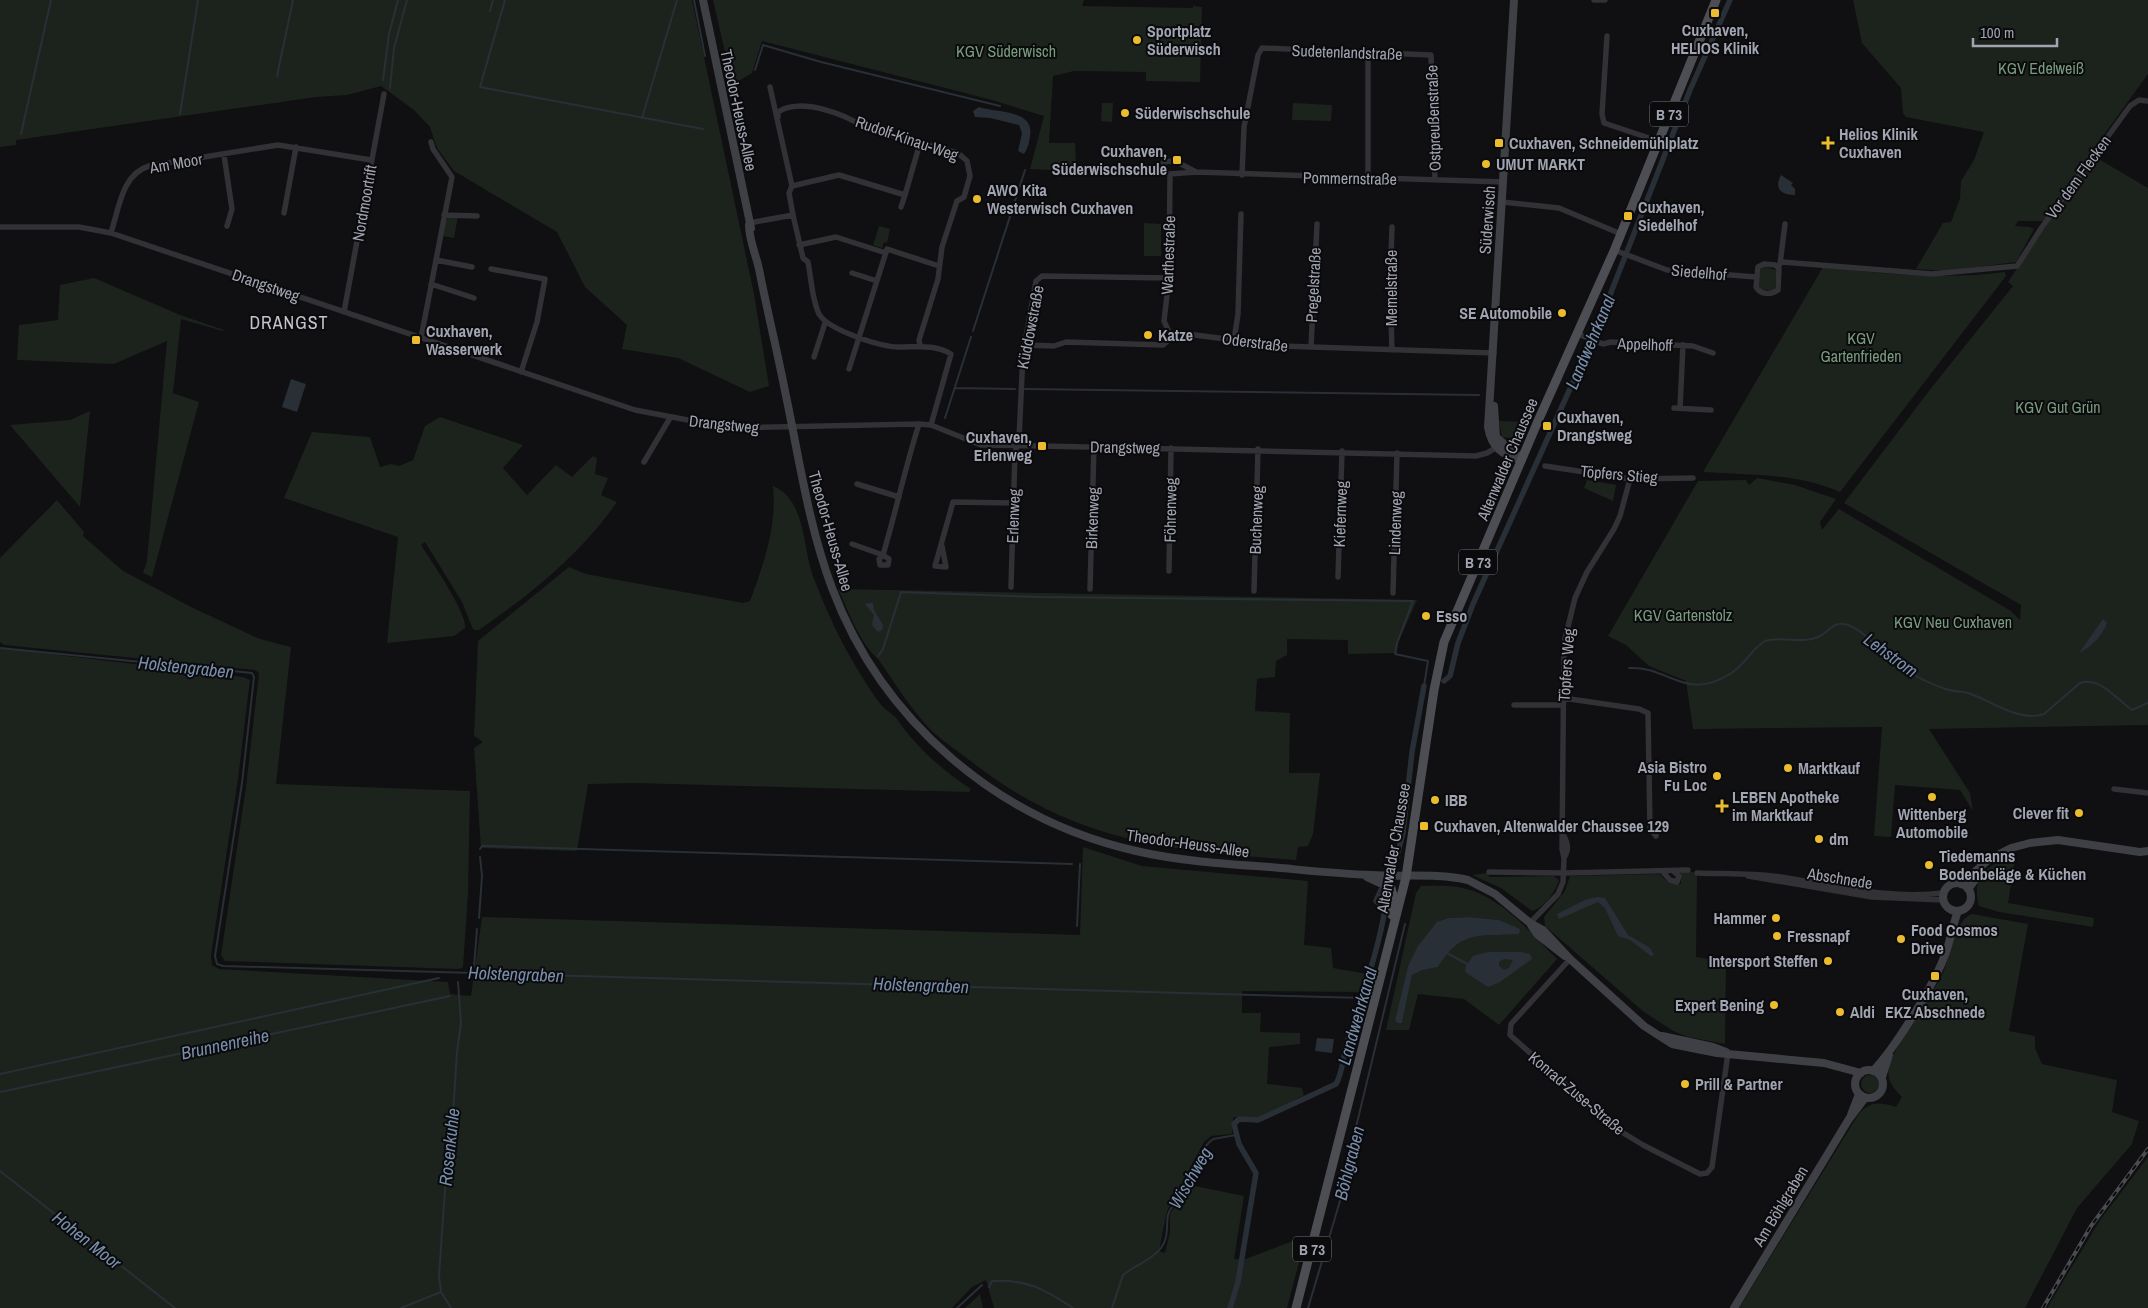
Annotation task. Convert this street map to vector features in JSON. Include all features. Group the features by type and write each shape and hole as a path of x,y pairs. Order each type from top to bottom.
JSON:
{"main road":[{"name":"Altenwalder Chaussee","path":"1296,1308 1406,877 1437,666 1456,611 1578,334 1618,251 1621,234 1716,0"},
{"name":"Altenwalder Chaussee","path":"1389,948 1394,906 1391,888"}],"street":[{"name":"Theodor-Heuss-Allee","path":"703,0 797,462 821,556 832,589 860,647 876,674 904,712 936,745 978,781 1012,802 1058,826 1094,840 1138,852 1237,865 1363,875 1449,877 1468,880 1495,894 1530,924 1542,930 1570,959 1644,1026 1661,1036 1718,1048 1728,1053"},
{"name":"Süderwisch","path":"1499,446 1492,443 1488,427 1514,0"},
{"path":"1594,0 1605,0"},
{"path":"1607,36 1602,114 1604,123 1658,142"},
{"name":"Sudetenlandstraße","path":"1242,175 1244,127 1258,55 1262,48 1431,55"},
{"path":"1368,53 1368,178"},
{"name":"Ostpreußenstraße","path":"1431,55 1435,180"},
{"path":"770,87 778,116 792,186 789,193 799,245 803,258 808,262 818,312 825,322 883,346 920,345 946,351 952,357 930,425"},
{"name":"Nordmoortrift","path":"344,312 384,94"},
{"name":"Vor dem Flecken","path":"1780,264 1845,266 1932,274 2017,266 2042,227 2130,106 2139,100 2148,101"},
{"name":"Rudolf-Kinau-Weg","path":"778,116 778,112 787,107 803,104 855,121 866,128 958,153 967,161 970,167 970,176 964,197 957,201 942,247 938,279 919,340 920,345"},
{"path":"421,338 452,177 433,149 431,142"},
{"path":"901,207 920,143"},
{"name":"Am Moor","path":"110,232 128,182 139,169 278,145 372,160"},
{"path":"284,213 296,148"},
{"name":"Am Moor","path":"224,155 232,209 227,226"},
{"name":"Pommernstraße","path":"1196,172 1176,162 1164,161 1161,164 1161,171 1170,174 1196,172 1242,175 1504,182"},
{"name":"Warthestraße","path":"1170,174 1169,278 1164,321 1170,334"},
{"path":"792,186 839,175 905,195"},
{"path":"1502,202 1559,208 1621,234"},
{"path":"1234,340 1238,314 1241,214"},
{"path":"444,215 477,216"},
{"path":"749,224 793,215"},
{"name":"Pregelstraße","path":"1310,347 1316,224"},
{"path":"1780,264 1760,265 1756,277 1758,290 1765,293 1774,292 1779,286 1785,224"},
{"name":"Drangstweg","path":"0,227 79,227 110,232 635,410 730,428 919,424 930,425 973,443 1017,446 1342,451 1476,456 1499,446"},
{"name":"Memelstraße","path":"1392,227 1389,314 1391,318 1392,350"},
{"path":"799,245 836,237 886,253"},
{"path":"849,369 887,249 939,266"},
{"name":"Siedelhof","path":"1618,251 1667,270 1756,277"},
{"path":"436,260 472,267"},
{"path":"490,268 545,280 537,322 520,372"},
{"path":"852,273 877,281"},
{"name":"Küddowstraße","path":"1017,446 1020,376 1036,281 1042,276 1169,278"},
{"path":"431,284 474,298"},
{"path":"814,357 825,322"},
{"name":"Oderstraße","path":"1025,345 1054,346 1066,342 1163,345 1169,340 1170,334 1190,333 1270,345 1494,353"},
{"name":"Appelhoff","path":"1578,334 1603,344 1611,342 1683,345 1693,346 1713,353"},
{"path":"1683,345 1677,408 1712,410"},
{"path":"644,462 670,418"},
{"path":"852,544 883,555 899,497 902,476 919,424"},
{"name":"Erlenweg","path":"1011,588 1015,452 1017,446"},
{"name":"Birkenweg","path":"1090,589 1094,446"},
{"path":"1499,446 1510,457 1522,460"},
{"name":"Föhrenweg","path":"1169,571 1171,448"},
{"name":"Buchenweg","path":"1254,591 1258,450"},
{"name":"Kiefernweg","path":"1338,577 1342,451"},
{"name":"Lindenweg","path":"1393,593 1397,453"},
{"name":"Töpfers Stieg","path":"1545,466 1630,478 1693,478"},
{"name":"Töpfers Weg","path":"1530,924 1558,894 1564,873 1564,858 1568,852 1568,844 1564,836 1564,643 1575,598 1587,572 1614,530 1630,478"},
{"path":"857,484 899,497"},
{"path":"942,546 952,502 1014,503"},
{"path":"1563,698 1639,709 1648,713 1650,828 1656,836"},
{"path":"1514,705 1563,705"},
{"path":"2114,789 2148,794"},
{"path":"1950,939 1948,908 1943,896 1949,885 1962,884 1984,863 2020,845 2048,840 2148,851"},
{"path":"2134,850 2148,845"},
{"path":"1968,889 1994,857"},
{"path":"1489,872 1564,873 1688,870"},
{"path":"1662,871 1670,880 1677,882 1679,876 1673,871"},
{"name":"Abschnede","path":"1697,873 1774,876 1884,894 1943,896"},
{"path":"1363,875 1391,888"},
{"path":"1948,908 1958,911 1965,908 1970,901 1968,889 1962,884"},
{"path":"1892,1047 1882,1077 1883,1087 1881,1092 1873,1098 1862,1096 1855,1085 1859,1076 1872,1070 1892,1047 1935,976 1946,952 1958,911"},
{"name":"Konrad-Zuse-Straße","path":"1570,959 1512,1024 1509,1030 1511,1036 1616,1128 1643,1146 1700,1174 1708,1172 1712,1166 1728,1053"},
{"path":"1728,1053 1833,1065 1859,1076"},
{"path":"1872,1070 1882,1077"},
{"name":"Am Böhlgraben","path":"1734,1308 1862,1096"}],"green space":[{"path":"0,0 692,0 754,294 769,386 750,392 678,358 622,349 627,325 585,287 557,232 454,171 437,148 430,127 414,110 381,86 347,95 316,97 16,140 16,145 0,147"},
{"name":"KGV Süderwisch","path":"713,0 1084,0 1082,6 1202,7 1200,82 1146,81 1146,72 1074,71 1053,76 1049,143 1075,143 1076,164 1071,171 1030,169 1044,116 992,100 762,41 752,73 735,83 731,78"},
{"path":"1853,0 2148,0 2148,74 2090,154 2148,188 2148,725 1929,729 1970,793 1973,811 1960,790 1895,785 1891,837 1874,836 1882,727 1693,729 1686,681 1649,666 1626,645 1608,636 1698,481 1746,480 1749,485 1757,478 1795,485 1836,499 1820,522 1822,530 1839,509 2011,611 2020,620 2021,605 1844,503 1932,387 2013,286 2008,282 2049,221 2018,221 2015,226 2034,229 2016,262 1946,271 1916,269 1943,223 1951,222 1960,198 1961,181 1974,160 1984,132 1906,117 1903,113 1901,88 1862,43"},
{"path":"1102,103 1113,103 1112,122 1101,121"},
{"path":"1293,103 1332,105 1331,121 1292,120"},
{"path":"458,216 454,238 443,236 446,221 449,217"},
{"path":"1144,223 1161,224 1161,256 1144,256"},
{"path":"879,226 890,229 887,243 884,242 882,248 873,245"},
{"path":"1764,267 1777,270 1774,291 1761,289 1758,286 1761,269"},
{"name":"KGV Gartenfrieden","path":"1823,267 1891,274 1937,276 2005,272 2006,276 1840,492 1807,481 1790,478 1703,472"},
{"path":"94,278 180,315 224,330 181,319 173,393 199,402 152,577 143,573 147,561 167,341 114,364 17,360 19,325 58,320 60,285"},
{"path":"90,411 80,507 10,425 70,420"},
{"path":"440,417 523,445 503,468 527,495 556,465 572,477 593,456 597,458 595,474 608,478 601,495 617,502 588,539 554,572 536,588 479,630 474,630 472,627 462,602 425,542 421,545 455,599 464,620 465,628 454,636 387,643 398,537 284,498 312,432 370,437 380,467 391,464 399,466 413,460 425,426"},
{"path":"1499,421 1529,422 1518,440 1502,437"},
{"path":"1587,480 1616,485 1613,501 1584,488"},
{"path":"773,486 784,493 792,502 798,514 814,579 841,640 869,688 921,749 971,789 969,792 634,783 588,784 577,851 481,848 474,748 483,742 474,736 478,641 569,567 586,574 743,603 750,601 760,573 771,530 774,501"},
{"path":"57,500 84,532 83,536 123,571 191,607 260,639 291,647 276,784 470,791 468,894 463,967 459,969 225,961 221,955 246,787 259,673 255,670 4,645 0,642 0,558"},
{"path":"838,589 1417,600 1398,643 1397,653 1348,654 1348,640 1287,639 1287,655 1276,661 1275,677 1257,679 1255,711 1290,713 1289,773 1320,773 1313,834 1308,846 1298,847 1296,860 1207,852 1125,838 1087,826 1048,810 1010,789 945,742 923,721 865,644"},
{"path":"0,648 243,677 250,680 238,779 211,955 212,965 219,969 448,982 450,994 471,996 482,917 1080,935 1083,847 1142,866 1308,881 1304,945 1331,948 1333,968 1367,974 1362,992 1242,991 1242,1013 1261,1013 1260,1032 1300,1033 1300,1044 1269,1047 1267,1084 1302,1088 1304,1095 1266,1115 1253,1118 1233,1118 1232,1134 1211,1136 1204,1142 1167,1211 1159,1251 1165,1253 1170,1232 1170,1214 1190,1185 1244,1196 1234,1259 1243,1260 1306,1236 1287,1308 994,1308 986,1280 972,1287 952,1308 0,1308"},
{"path":"2016,853 2008,903 2094,918 2093,927 1999,912 1979,906 1977,886 1984,872"},
{"path":"1681,872 1693,872 1697,876 1696,957 1726,962 1725,1044 1688,1037 1673,1031 1644,1012 1545,926 1544,917 1565,891 1570,876 1659,874 1669,883 1681,884"},
{"path":"1488,873 1489,877 1554,876 1559,880 1549,898 1532,911 1501,888 1472,875"},
{"path":"1421,886 1447,886 1463,888 1490,899 1515,917 1557,959 1499,1025 1464,999 1418,994 1409,1030 1386,1030 1416,893","holes":["1470,917 1499,920 1518,934 1472,937 1455,946 1438,967 1423,970 1412,975 1402,1023 1397,1023 1395,1020 1408,966 1449,918"]},
{"path":"1972,914 2028,924 2009,1031 2035,1036 2035,1048 2042,1064 2117,1080 2112,1112 2139,1121 2132,1144 2077,1208 2025,1308 1739,1308 1858,1115 1866,1107 1875,1104 1896,1107 1902,1097 1890,1080 1888,1072 1892,1058 1904,1035 1936,987 1961,924 1966,917"},
{"path":"1866,1075 1874,1075 1879,1080 1877,1091 1866,1093 1861,1088 1861,1080"},
{"path":"2148,1157 2148,1308 2047,1308 2100,1220"},
{"path":"980,1294 983,1308 965,1308"}],"shaded area":[{"path":"979,107 1013,114 1027,121 1030,127 1030,136 1024,154 1018,151 1022,133 1019,125 990,118 975,117 973,111"},
{"path":"1781,175 1793,183 1791,185 1795,189 1795,195 1786,194 1780,190 1778,184"},
{"path":"291,379 306,384 297,412 282,407"},
{"path":"873,603 874,610 883,625 882,630 878,632 872,625 874,615 865,604"},
{"path":"2103,619 2107,623 2102,632 2092,644 2079,653"},
{"path":"1597,897 1605,898 1628,935 1650,948 1654,955 1651,956 1630,940 1618,936 1605,908 1598,902 1559,919 1557,914 1585,900"},
{"path":"1470,917 1499,920 1520,929 1519,934 1472,937 1455,946 1438,967 1423,970 1412,975 1402,1023 1397,1023 1395,1020 1408,966 1418,946 1437,922 1449,918"},
{"path":"1488,952 1521,952 1530,954 1532,959 1500,982 1488,987 1465,972 1466,966 1473,956","holes":["1504,959 1513,960 1509,968 1504,970 1499,966 1499,962"]},
{"path":"1317,1038 1334,1039 1332,1053 1315,1051"}],"waterway":[{"path":"21,134 51,0"},
{"path":"180,114 198,0"},
{"path":"277,76 293,0"},
{"path":"383,80 389,34 398,0"},
{"path":"390,88 394,48 407,0"},
{"path":"490,11 493,0"},
{"path":"505,0 480,87 703,129"},
{"path":"642,118 677,0"},
{"path":"694,0 705,56"},
{"name":"Landwehrkanal","path":"1444,681 1450,676 1458,643 1473,604 1596,331 1690,90 1730,0"},
{"path":"755,70 763,45 821,62 1000,106"},
{"path":"973,331 1025,170"},
{"path":"945,418 971,337"},
{"path":"955,388 1015,389"},
{"path":"1025,389 1479,395"},
{"path":"878,656 883,649 901,592 1040,597 1413,601 1397,643 1395,654 1428,661 1424,686"},
{"name":"Lehstrom","path":"1629,668 1643,669 1688,684 1700,685 1713,682 1734,672 1765,641 1812,639 1833,626 1844,624 1858,630 1889,659 1921,679 1949,690 1977,696 2005,710 2025,716 2044,714 2080,683 2087,682 2094,683 2108,690 2132,710 2148,703"},
{"name":"Holstengraben","path":"0,648 252,673 254,677 242,783 215,956 217,964 223,966 1363,998"},
{"name":"Landwehrkanal","path":"1395,863 1403,833 1412,752 1424,686"},
{"path":"480,849 482,846 486,846 1072,864"},
{"path":"479,918 482,876 480,857"},
{"path":"1077,926 1080,864"},
{"name":"Landwehrkanal","path":"1230,1308 1238,1282 1256,1173 1239,1144 1234,1124 1239,1119 1258,1120 1336,1084 1378,943 1385,908 1376,901 1381,890"},
{"name":"Böhlgraben","path":"1308,1308 1346,1181 1351,1148 1405,924"},
{"path":"474,967 477,929"},
{"path":"1447,953 1467,964"},
{"path":"0,1074 439,978"},
{"name":"Rosenkuhle","path":"451,1308 441,1292 439,1276 445,1189 451,1166 446,1143 452,1129 457,1052 461,1023 458,982"},
{"name":"Brunnenreihe","path":"0,1092 450,996"},
{"name":"Wischweg","path":"1112,1308 1123,1275 1153,1256 1164,1244 1167,1219 1171,1208 1184,1189 1202,1151 1213,1139 1236,1135"},
{"name":"Hohen Moor","path":"0,1171 175,1308"},
{"path":"989,1287 992,1281 1025,1284 1053,1295 1073,1308"},
{"path":"957,1308 982,1285"},
{"path":"401,1308 441,1292"}],"railway":[{"path":"2043,1308 2091,1226 2148,1149"}],"place":[{"name":"Cuxhaven, HELIOS Klinik","path":"1715,13"},
{"name":"Sportplatz Süderwisch","path":"1137,40"},
{"name":"Süderwischschule","path":"1125,113"},
{"name":"Cuxhaven, Schneidemühlplatz","path":"1499,143"},
{"name":"Helios Klinik Cuxhaven","path":"1828,143"},
{"name":"Cuxhaven, Süderwischschule","path":"1177,160"},
{"name":"UMUT MARKT","path":"1486,164"},
{"name":"AWO Kita Westerwisch Cuxhaven","path":"977,199"},
{"name":"Cuxhaven, Siedelhof","path":"1628,216"},
{"name":"SE Automobile","path":"1562,313"},
{"name":"Katze","path":"1148,335"},
{"name":"Cuxhaven, Wasserwerk","path":"416,340"},
{"name":"Cuxhaven, Drangstweg","path":"1547,426"},
{"name":"Cuxhaven, Erlenweg","path":"1042,446"},
{"name":"Esso","path":"1426,616"},
{"name":"Marktkauf","path":"1788,768"},
{"name":"Asia Bistro Fu Loc","path":"1717,776"},
{"name":"Wittenberg Automobile","path":"1932,797"},
{"name":"IBB","path":"1435,800"},
{"name":"LEBEN Apotheke im Marktkauf","path":"1722,806"},
{"name":"Clever fit","path":"2079,813"},
{"name":"Cuxhaven, Altenwalder Chaussee 129","path":"1424,826"},
{"name":"dm","path":"1819,839"},
{"name":"Tiedemanns Bodenbeläge & Küchen","path":"1929,865"},
{"name":"Hammer","path":"1776,918"},
{"name":"Fressnapf","path":"1777,936"},
{"name":"Food Cosmos Drive","path":"1901,939"},
{"name":"Intersport Steffen","path":"1828,961"},
{"name":"Cuxhaven, EKZ Abschnede","path":"1935,976"},
{"name":"Expert Bening","path":"1774,1005"},
{"name":"Aldi","path":"1840,1012"},
{"name":"Prill & Partner","path":"1685,1084"}],"district":[{"name":"DRANGST","path":"289,322"}],"park label":[{"name":"KGV Edelweiß","path":"2041,68"},
{"name":"KGV Gut Grün","path":"2058,407"},
{"name":"KGV Gartenstolz","path":"1683,615"},
{"name":"KGV Neu Cuxhaven","path":"1953,622"}]}
